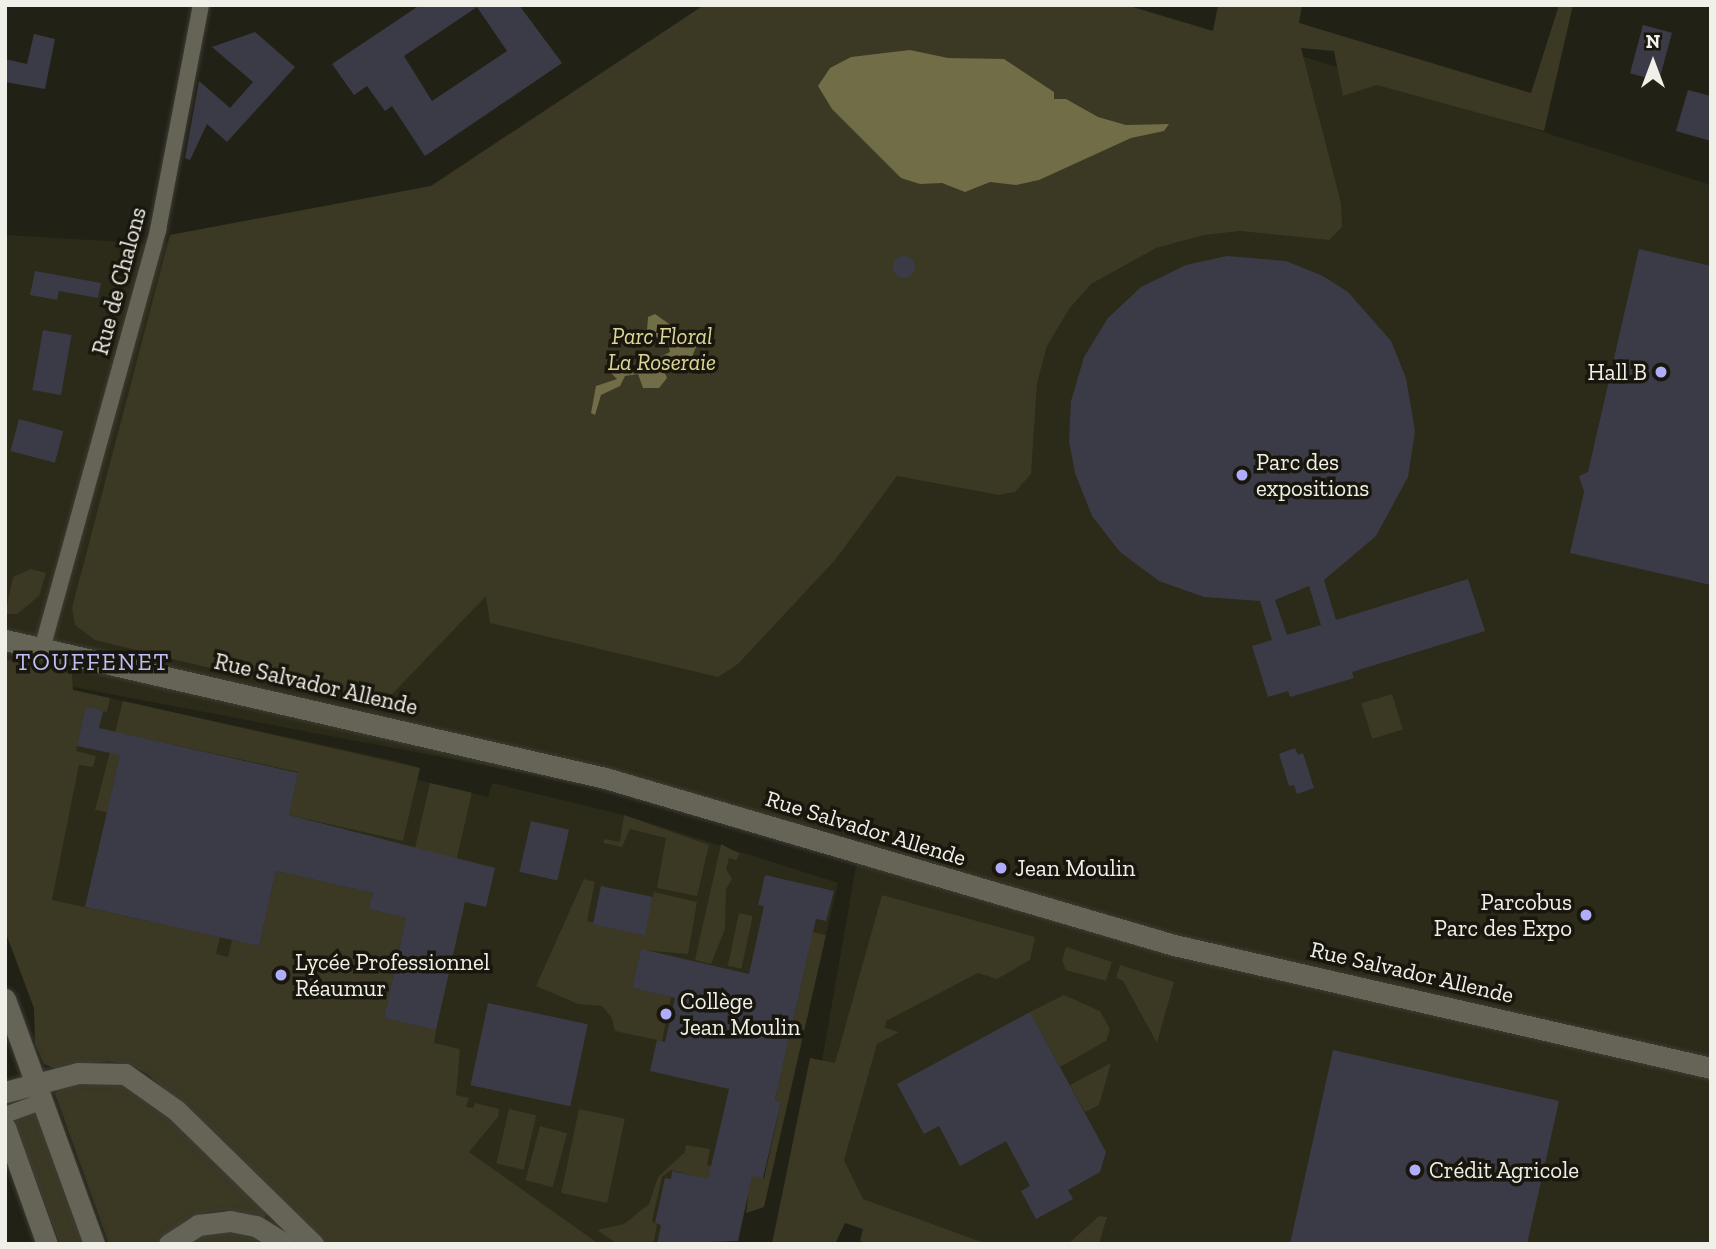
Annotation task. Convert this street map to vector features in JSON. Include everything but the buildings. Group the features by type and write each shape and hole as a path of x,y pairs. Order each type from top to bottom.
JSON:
{"street":[{"name":"Rue de Chalons","path":"42,649 158,230 201,5"},
{"name":"Rue Salvador Allende","path":"5,640 605,778 1174,945 1711,1068"},
{"path":"5,999 94,1244"},
{"path":"5,1092 39,1091 104,1070 125,1074 176,1110 313,1244"},
{"path":"5,1115 39,1091"},
{"path":"5,1126 47,1244"},
{"path":"23,1174 36,1244"},
{"path":"169,1244 198,1225 230,1221 256,1226 285,1244"}],"shaded area":[{"path":"1276,48 1711,185 1711,1244 933,1244 798,1199 861,837 5,674 5,235 158,244"},
{"path":"910,50 948,58 1004,59 1054,92 1054,99 1066,99 1098,117 1126,125 1169,124 1164,131 1131,138 1039,180 1016,185 990,182 965,192 942,183 920,184 901,178 832,109 818,86 830,68 851,57"},
{"path":"655,314 692,340 696,347 692,357 661,363 667,378 659,388 643,388 638,374 625,376 620,386 601,395 595,415 591,413 596,386 617,379 611,373 613,367 619,363 639,368 670,352 668,344 647,331 648,317"},
{"path":"73,690 396,761 420,768 418,780 488,797 492,783 624,815 838,883 826,935 814,932 776,1100 781,1102 763,1178 748,1196 738,1241 397,1244 29,894"}],"green space":[{"name":"Parc Floral La Roseraie","path":"704,5 1126,5 1213,31 1218,5 1302,5 1299,23 1531,93 1559,5 1573,5 1544,131 1377,85 1343,96 1334,51 1301,48 1341,203 1342,227 1329,240 1240,231 1204,235 1156,248 1091,284 1069,309 1047,346 1037,383 1031,474 1015,492 999,495 897,476 835,560 738,664 718,677 490,623 486,596 378,709 95,640 75,625 72,608 170,235 431,186"},
{"path":"31,569 46,573 39,596 17,614 5,614 13,577"},
{"path":"5,659 72,674 73,690 110,698 107,712 86,708 76,751 96,756 93,767 79,765 52,900 220,937 216,954 228,957 232,940 259,946 276,871 373,893 370,909 406,918 384,1018 436,1030 434,1043 460,1049 456,1095 469,1098 466,1107 473,1108 475,1103 499,1109 498,1117 469,1152 599,1244 322,1244 149,1075 131,1065 108,1061 56,1069 44,1064 35,1044 34,1008 5,931"},
{"path":"1392,694 1403,729 1372,739 1361,703"},
{"path":"123,701 420,768 403,841 289,815 298,772 125,734 107,812 95,810"},
{"path":"430,783 472,793 456,860 414,850"},
{"path":"624,815 709,845 697,896 657,888 666,838 630,829 622,847 603,843 604,839 620,842"},
{"path":"721,844 740,854 736,860 729,858 726,869 732,879 726,889 725,929 711,964 695,960"},
{"path":"584,879 595,882 587,921 644,935 654,892 697,902 688,954 641,950 632,988 671,997 662,1041 615,1031 612,1018 602,1006 578,1004 536,986"},
{"path":"882,895 1035,937 1030,960 997,979 978,973 886,1021 885,1028 899,1032 877,1044 844,1160 863,1199 987,1244 872,1244 860,1241 863,1229 845,1223 835,1244 772,1244 810,1058 835,1063"},
{"path":"739,913 753,916 741,969 728,966"},
{"path":"813,932 826,935 764,1207 746,1213 748,1195 690,1182 691,1175 671,1170 662,1177 652,1221 657,1225 653,1244 618,1244 597,1230 624,1224 649,1204 658,1177 685,1152 686,1145 710,1149 707,1165 764,1178 781,1102 775,1100"},
{"path":"1066,947 1112,962 1106,981 1066,970 1062,960"},
{"path":"1120,965 1174,982 1157,1043 1123,981 1116,978"},
{"path":"1064,995 1100,1011 1110,1029 1106,1041 1060,1067 1030,1012"},
{"path":"1111,1063 1099,1105 1085,1112 1070,1085"},
{"path":"114,1079 148,1096 268,1213 264,1218 229,1210 210,1212 187,1220 156,1244 109,1244 55,1094 58,1088 80,1082"},
{"path":"509,1109 536,1115 524,1170 496,1164"},
{"path":"579,1109 625,1119 607,1203 561,1193"},
{"path":"35,1110 85,1244 60,1244 15,1124 17,1115"},
{"path":"540,1126 567,1133 553,1187 526,1180"},
{"path":"1099,1216 1107,1217 1099,1244 1068,1244"},
{"path":"206,1233 246,1233 272,1244 184,1244"}],"place":[{"name":"Hall B","path":"1661,372"},
{"name":"Parc des expositions","path":"1242,475"},
{"name":"Jean Moulin","path":"1001,868"},
{"name":"Parcobus Parc des Expo","path":"1586,915"},
{"name":"Lycée Professionnel Réaumur","path":"281,975"},
{"name":"Collège Jean Moulin","path":"666,1014"},
{"name":"Crédit Agricole","path":"1415,1170"}],"district":[{"name":"TOUFFENET","path":"93,662"}]}
